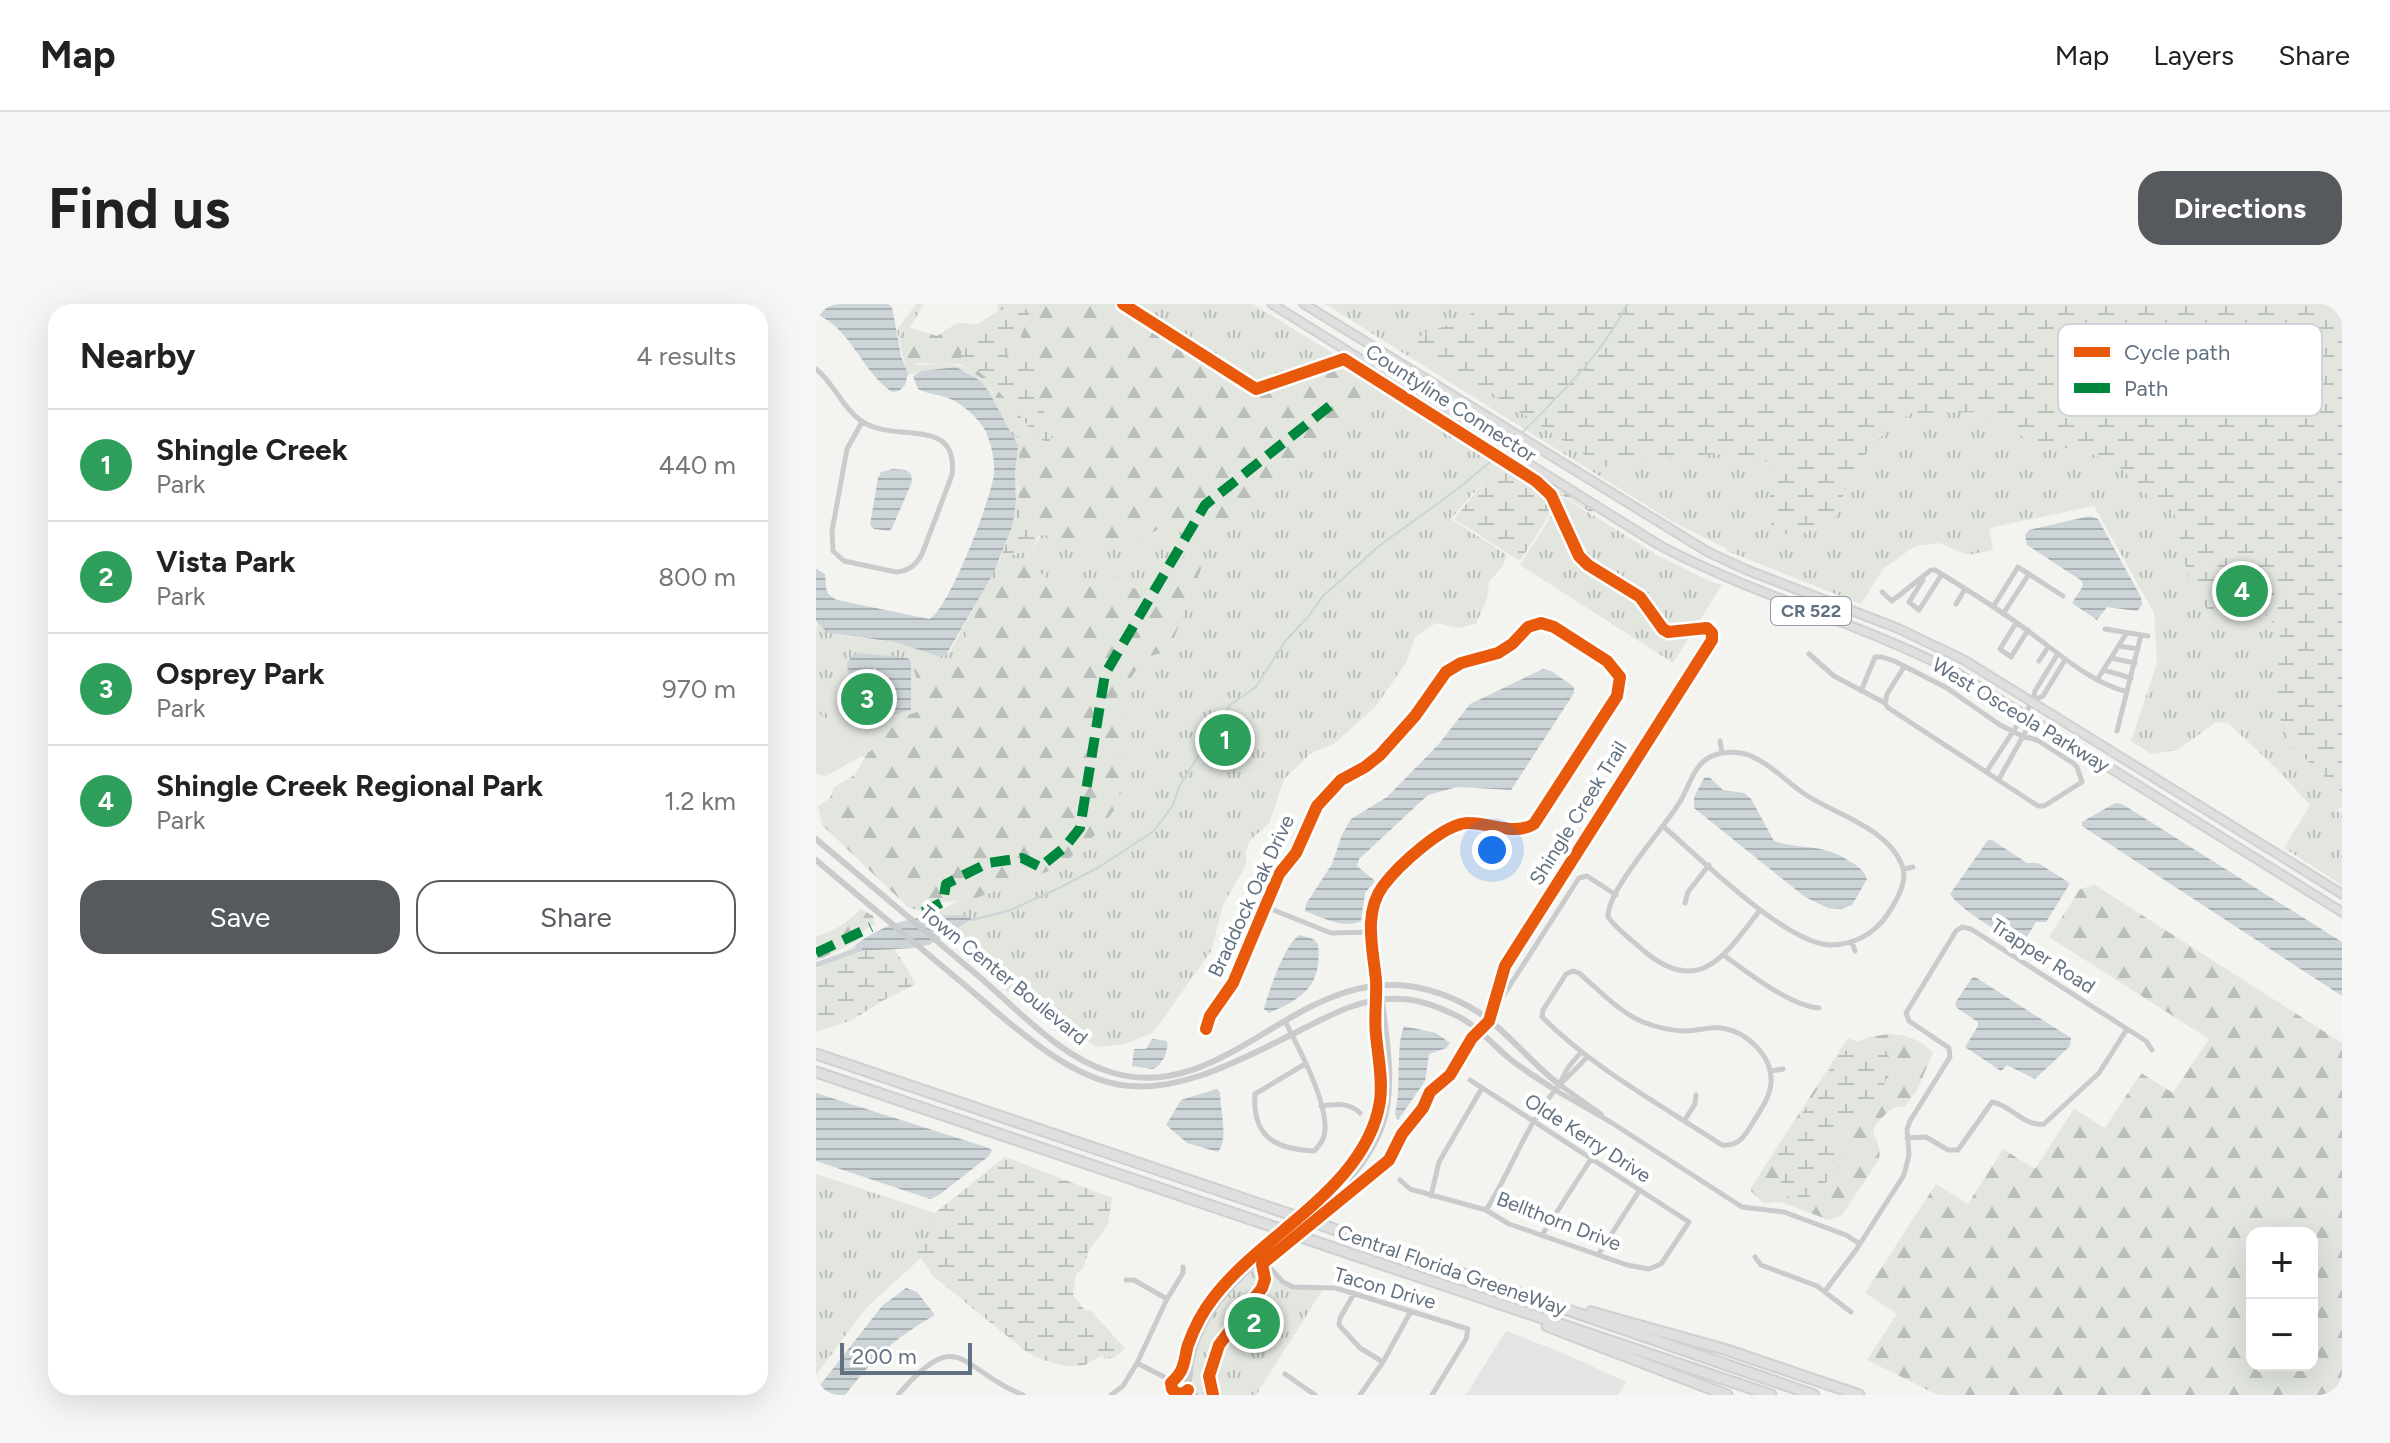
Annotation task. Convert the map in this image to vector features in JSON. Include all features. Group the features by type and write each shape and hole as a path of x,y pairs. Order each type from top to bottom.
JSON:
{"highway":[{"name":"Central Florida GreeneWay","path":"816,1054 1814,1395"},
{"name":"Central Florida GreeneWay","path":"816,1072 1771,1395"},
{"path":"1526,1295 1687,1337 1859,1395"},
{"path":"1497,1303 1579,1340 1727,1395"}],"main road":[{"name":"West Osceola Parkway","path":"1272,304 1598,507 1701,566 1914,652 1966,679 2342,912"},
{"name":"West Osceola Parkway","path":"1304,304 1708,552 1919,638 1964,660 2342,894"}],"street":[{"path":"816,369 830,382 851,413 862,422 897,434 931,434 944,442 949,451 953,464 947,488 922,554 917,563 905,571 896,572 844,561 833,551 832,531 847,449 862,422"},
{"path":"1993,607 2018,567 2063,596"},
{"path":"1882,592 1892,601 1931,570 1942,574 2028,630 2057,655 2097,680 2127,692"},
{"path":"1927,574 1909,602 1919,610 1942,574"},
{"path":"2003,614 2029,574"},
{"path":"1956,604 1965,589"},
{"name":"Braddock Oak Drive","path":"1206,1029 1210,1016 1233,983 1279,874 1299,846 1317,806 1341,780 1380,755 1399,735 1440,678 1453,667 1498,653 1528,627 1541,623 1554,627 1613,666 1620,677 1617,696 1534,824 1522,830 1465,822 1446,829 1382,888 1372,909 1376,985"},
{"path":"2016,623 2000,649 2011,657 2028,630"},
{"path":"2105,629 2144,636 2117,731"},
{"path":"2097,680 2126,634"},
{"path":"2119,646 2138,649"},
{"path":"2039,661 2048,647"},
{"path":"1809,654 1822,668 1861,691 1885,703 1923,732 2038,806 2044,806 2082,782 2073,763 2037,740 1991,720 1947,688 1882,657 1875,657 1861,691"},
{"path":"1987,771 2033,701 2035,691 2057,655"},
{"path":"2111,658 2135,663"},
{"path":"2033,701 2043,696 2065,660"},
{"path":"1885,703 1887,694 1904,667"},
{"path":"2047,670 2056,676"},
{"path":"2104,670 2131,678"},
{"path":"1999,779 2033,719"},
{"path":"1720,741 1722,753"},
{"path":"1664,827 1760,910 1810,940 1829,945 1852,942 1870,934 1886,916 1901,890 1904,869 1896,852 1880,837 1805,794 1759,759 1744,753 1722,753 1708,758 1696,768 1664,827 1644,851 1609,906 1608,917 1657,961 1672,969 1691,972 1709,967 1725,956 1760,910"},
{"name":"Town Center Boulevard","path":"816,839 1067,1050 1111,1072 1155,1078 1201,1068 1312,1005 1339,994 1376,985 1419,988 1468,1006 1489,1021 1557,1087"},
{"path":"2271,867 2279,854"},
{"name":"Town Center Boulevard","path":"816,860 1014,1025 1066,1064 1093,1078 1121,1085 1152,1087 1205,1074 1292,1035 1341,1008 1378,1000 1404,999 1456,1015 1512,1060 1742,1207 1784,1212 1846,1235 1860,1244"},
{"path":"1685,903 1688,892 1709,865"},
{"path":"1904,869 1913,867"},
{"path":"1480,1032 1579,878 1587,876 1616,895"},
{"path":"1266,907 1331,933 1371,932"},
{"name":"Trapper Road","path":"1825,1291 1860,1244 1904,1175 1909,1155 1907,1138 1910,1121 1951,1052 1946,1044 1906,1017 1907,1008 1956,931 1962,927 1971,929 2146,1041 2152,1050"},
{"path":"1852,942 1855,951"},
{"path":"1725,956 1807,1007 1819,1008"},
{"path":"1573,971 1622,1010 1643,1022 1685,1031 1718,1027 1730,1030 1761,1051 1771,1071 1771,1084 1767,1100 1741,1142 1732,1146 1722,1145 1581,1052 1542,1017 1543,1010 1566,974 1573,971"},
{"path":"1260,1256 1210,1316 1195,1349 1188,1386 1179,1394 1172,1393 1175,1378 1204,1311 1225,1285 1348,1181 1377,1139 1386,1114 1389,1085 1376,985"},
{"path":"1285,1021 1305,1064 1321,1106 1325,1130 1321,1144 1314,1151 1266,1138 1259,1130 1254,1105 1255,1094 1305,1064"},
{"path":"1907,1138 1926,1137 1948,1150 1958,1150 1992,1102 2002,1104 2033,1125 2044,1124 2099,1073 2127,1029"},
{"path":"1486,1210 1567,1069 1581,1052"},
{"path":"1557,1087 1587,1057"},
{"path":"1771,1071 1783,1069"},
{"name":"Olde Kerry Drive","path":"1470,1080 1689,1222"},
{"path":"1431,1196 1439,1162 1482,1088"},
{"path":"1684,1121 1695,1104 1696,1095"},
{"path":"1321,1106 1341,1104 1360,1113"},
{"path":"1542,1235 1591,1159"},
{"name":"Bellthorn Drive","path":"1400,1180 1405,1186 1431,1196 1486,1210 1509,1224 1627,1265 1656,1268 1689,1222"},
{"path":"1598,1255 1639,1191"},
{"name":"Tacon Drive","path":"1260,1256 1283,1282 1293,1287 1325,1286 1355,1292 1468,1329 1466,1339 1432,1395"},
{"path":"1755,1257 1761,1265 1812,1283 1851,1312"},
{"path":"1111,1395 1123,1386 1137,1363 1167,1299 1183,1273 1183,1267"},
{"path":"1126,1280 1134,1280 1167,1299"},
{"path":"1355,1292 1339,1325 1360,1348 1383,1362"},
{"path":"1360,1395 1383,1362 1411,1311"},
{"path":"898,1395 928,1363 945,1358 967,1360 1023,1395"},
{"path":"1137,1363 1175,1378 1184,1377 1196,1395"},
{"path":"1285,1374 1315,1395"}],"shaded area":[{"path":"816,304 888,304 892,307 901,356 908,374 905,385 899,391 892,392 881,383 839,330 816,314"},
{"path":"956,367 979,380 989,392 1018,446 1012,527 993,574 946,655 938,656 895,642 828,633 816,621 816,569 825,574 828,592 837,600 929,619 937,612 958,576 992,485 992,451 985,430 969,411 953,400 918,389 913,376 922,371"},
{"path":"906,470 911,474 912,482 892,528 889,531 874,529 870,525 878,478 881,472"},
{"path":"2090,516 2098,519 2141,597 2142,605 2137,611 2107,607 2097,620 2072,603 2083,586 2082,581 2027,545 2025,535 2029,530"},
{"path":"860,653 911,661 911,710 894,715 889,683 875,668 863,675 848,673 847,663 852,656"},
{"path":"1543,669 1574,687 1574,693 1511,790 1457,787 1428,795 1359,859 1357,866 1375,881 1365,893 1361,921 1340,923 1305,911 1306,904 1332,864 1351,819 1387,797 1438,745 1470,704"},
{"path":"1709,777 1723,790 1744,793 1751,799 1774,841 1829,851 1860,868 1867,879 1852,905 1841,909 1828,908 1805,897 1694,808 1694,797 1704,778"},
{"path":"2115,803 2122,804 2342,942 2342,996 2082,826 2082,822"},
{"path":"1988,840 2027,863 2038,863 2068,882 2046,922 2036,922 2023,943 2018,943 1981,920 1950,894"},
{"path":"964,915 972,919 929,945 859,951 854,946 881,929 906,920"},
{"path":"1300,935 1318,944 1317,970 1301,996 1269,1013 1264,1009 1273,980 1289,947"},
{"path":"1975,977 2071,1038 2070,1046 2035,1079 2007,1065 2001,1071 1965,1047 1978,1022 1957,1008 1955,1003"},
{"path":"1404,1026 1436,1033 1450,1043 1446,1048 1429,1054 1425,1081 1398,1120 1395,1114"},
{"path":"1152,1039 1167,1041 1162,1061 1153,1069 1132,1066 1134,1049 1146,1049"},
{"path":"1217,1089 1220,1093 1223,1132 1218,1152 1187,1143 1166,1125 1181,1100"},
{"path":"816,1093 992,1150 989,1156 930,1199 816,1161"},
{"path":"906,1288 917,1292 935,1315 907,1332 886,1350 845,1395 816,1395 816,1387 882,1306"},
{"path":"1506,1331 1626,1382 1618,1395 1466,1395"}],"green space":[{"path":"916,304 924,304 910,328 917,365 949,364 971,370 987,385 1020,437 1022,445 1017,488 1023,525 1012,527 1018,446 989,392 966,371 907,374 897,330"},
{"path":"997,304 1115,304 1252,393 1348,364 1379,384 1348,423 1277,487 1236,517 1170,523 1142,538 1119,543 1062,541 1046,535 1038,536 1023,525 1019,509 1017,476 1021,442 991,389 980,377 960,364 909,363 905,356 904,328 937,336 957,323 978,324 999,310"},
{"path":"1113,304 1253,304 1503,459 1451,519 1507,555 1502,567 1489,582 1487,598 1476,624 1458,628 1436,623 1415,637 1406,663 1375,707 1335,743 1311,753 1284,779 1269,824 1249,841 1246,865 1223,905 1211,951 1158,1026 1152,1033 1125,1044 1096,1047 1084,1039 1069,1040 997,983 1001,978 928,918 1105,816 981,609 968,628 963,647 950,670 937,672 919,687 917,712 865,757 826,776 816,774 816,630 818,622 836,635 895,642 918,647 928,653 950,652 1001,557 1023,552 1030,556 1045,527 1324,439"},
{"path":"1325,304 2342,304 2342,807 2336,811 2342,813 2342,885 2284,848 2310,805 2228,723 2216,722 2178,750 2151,754 2131,741 2157,663 2154,613 2094,506 1989,528 1993,550 1968,555 1939,543 1915,546 1883,569 1861,604 1727,551 1673,522"},
{"path":"1483,304 2342,304 2342,792 2290,745 2272,692 2283,645 2277,627 2267,616 2252,609 2240,609 2219,621 2207,609 2191,583 2173,508 2151,499 2122,469 2094,455 2032,444 2014,430 1992,422 1977,412 1912,413 1892,425 1866,454 1849,480 1835,517 1828,525 1803,533 1786,534 1772,527 1765,507 1777,478 1773,467 1762,459 1743,455 1692,455 1603,467 1413,341 1475,311"},
{"path":"1031,309 1020,339 1006,358 1041,364 1033,391 1054,430 1048,444 1036,435 989,380 961,357 962,341 999,310"},
{"path":"1385,378 1595,508 1592,513 1562,495 1520,561 1454,519 1504,457 1383,382"},
{"path":"1563,497 1659,556 1722,585 1673,663 1520,565"},
{"path":"1023,525 1038,536 1033,549 1037,559 1023,552 1001,557 1012,527"},
{"path":"1204,545 1201,569 1169,651 1146,657 1117,696 1130,723 1118,761 1120,802 1096,834 1060,867 976,898 929,904 922,914 920,910 909,908 822,825 818,806 830,798 834,787 855,775 865,757 902,717 917,712 919,687 914,670 925,666 937,672 950,670 963,647 968,628 1002,567 1037,559 1046,578 1085,588 1119,577 1133,588 1150,594 1173,572 1189,549"},
{"path":"871,676 877,678 883,714 877,733 853,759 822,706"},
{"path":"817,709 851,760 831,769 816,770"},
{"path":"2095,885 2342,1043 2342,1395 1938,1395 1867,1360 1897,1314 1865,1293 1936,1184 1968,1204 2003,1149 2035,1169 2074,1109 2105,1128 2141,1073 2173,1093 2209,1039 2049,937 2080,889"},
{"path":"861,909 873,916 875,924 857,935 858,941 816,961 816,936 835,929"},
{"path":"854,946 859,951 894,948 916,984 852,1020 816,1032 816,969"},
{"path":"1889,1034 1913,1039 1933,1053 1918,1088 1905,1107 1892,1109 1875,1126 1879,1160 1841,1216 1829,1220 1781,1202 1763,1203 1751,1191 1752,1186 1848,1038 1858,1042"},
{"path":"1864,1043 1882,1048 1889,1057 1889,1071 1881,1095 1869,1109 1843,1119 1832,1128 1833,1139 1844,1148 1844,1159 1827,1181 1798,1203 1784,1189 1777,1154 1840,1053"},
{"path":"1005,1157 1112,1198 1108,1224 1089,1250 1083,1269 1064,1282 1061,1316 1090,1310 1125,1348 1114,1358 1104,1359 1098,1346 1054,1353 1043,1360 1027,1352 984,1300 933,1276 921,1258 866,1308 816,1375 816,1174 935,1213"},
{"path":"1005,1157 1112,1198 1108,1224 1076,1274 1073,1295 1087,1313 1125,1348 1114,1358 1102,1355 1083,1366 1066,1366 1043,1360 1024,1350 933,1276 915,1248 932,1233 935,1213"},
{"path":"1262,1259 1289,1283 1325,1286 1256,1395 1171,1395 1186,1392 1195,1349 1221,1300"}],"waterway":[{"path":"1522,433 1593,357 1627,304"},
{"path":"1507,447 1517,438"},
{"path":"972,920 1011,910 1061,887 1099,867 1154,831 1173,805 1179,787 1230,705 1256,687 1286,640 1323,596 1379,546 1459,488 1503,451"},
{"path":"816,965 860,949"}],"marked path":[{"path":"923,912 943,902 946,884 988,863 1022,858 1040,867 1065,847 1080,828 1105,674 1205,505 1331,405"},
{"path":"816,953 871,927"}],"cycle path":[{"name":"Countyline Connector","path":"1123,304 1256,389 1344,359 1536,481 1551,495 1579,556 1588,565 1640,597 1663,629 1668,632 1707,628 1712,633 1712,640 1505,966 1489,1021 1472,1038 1450,1075 1430,1092 1389,1160 1262,1264 1265,1279 1262,1288 1219,1345 1209,1376 1213,1395"},
{"path":"1188,1390 1183,1394 1176,1393 1171,1383 1181,1371 1193,1332 1210,1302 1259,1251 1335,1184 1355,1159 1371,1131 1381,1093 1371,919 1383,886 1410,857 1435,837 1459,825 1469,823 1519,829 1534,824 1617,696 1620,677 1607,661 1554,627 1541,623 1528,627 1498,653 1461,663 1446,672 1415,716 1380,755 1341,780 1317,806 1296,853 1279,874 1233,983 1210,1016 1206,1029"}],"place":[{"name":"Shingle Creek Regional Park","path":"2242,591"},
{"name":"Osprey Park","path":"867,699"},
{"name":"Shingle Creek","path":"1225,740"},
{"name":"Vista Park","path":"1254,1323"}]}
